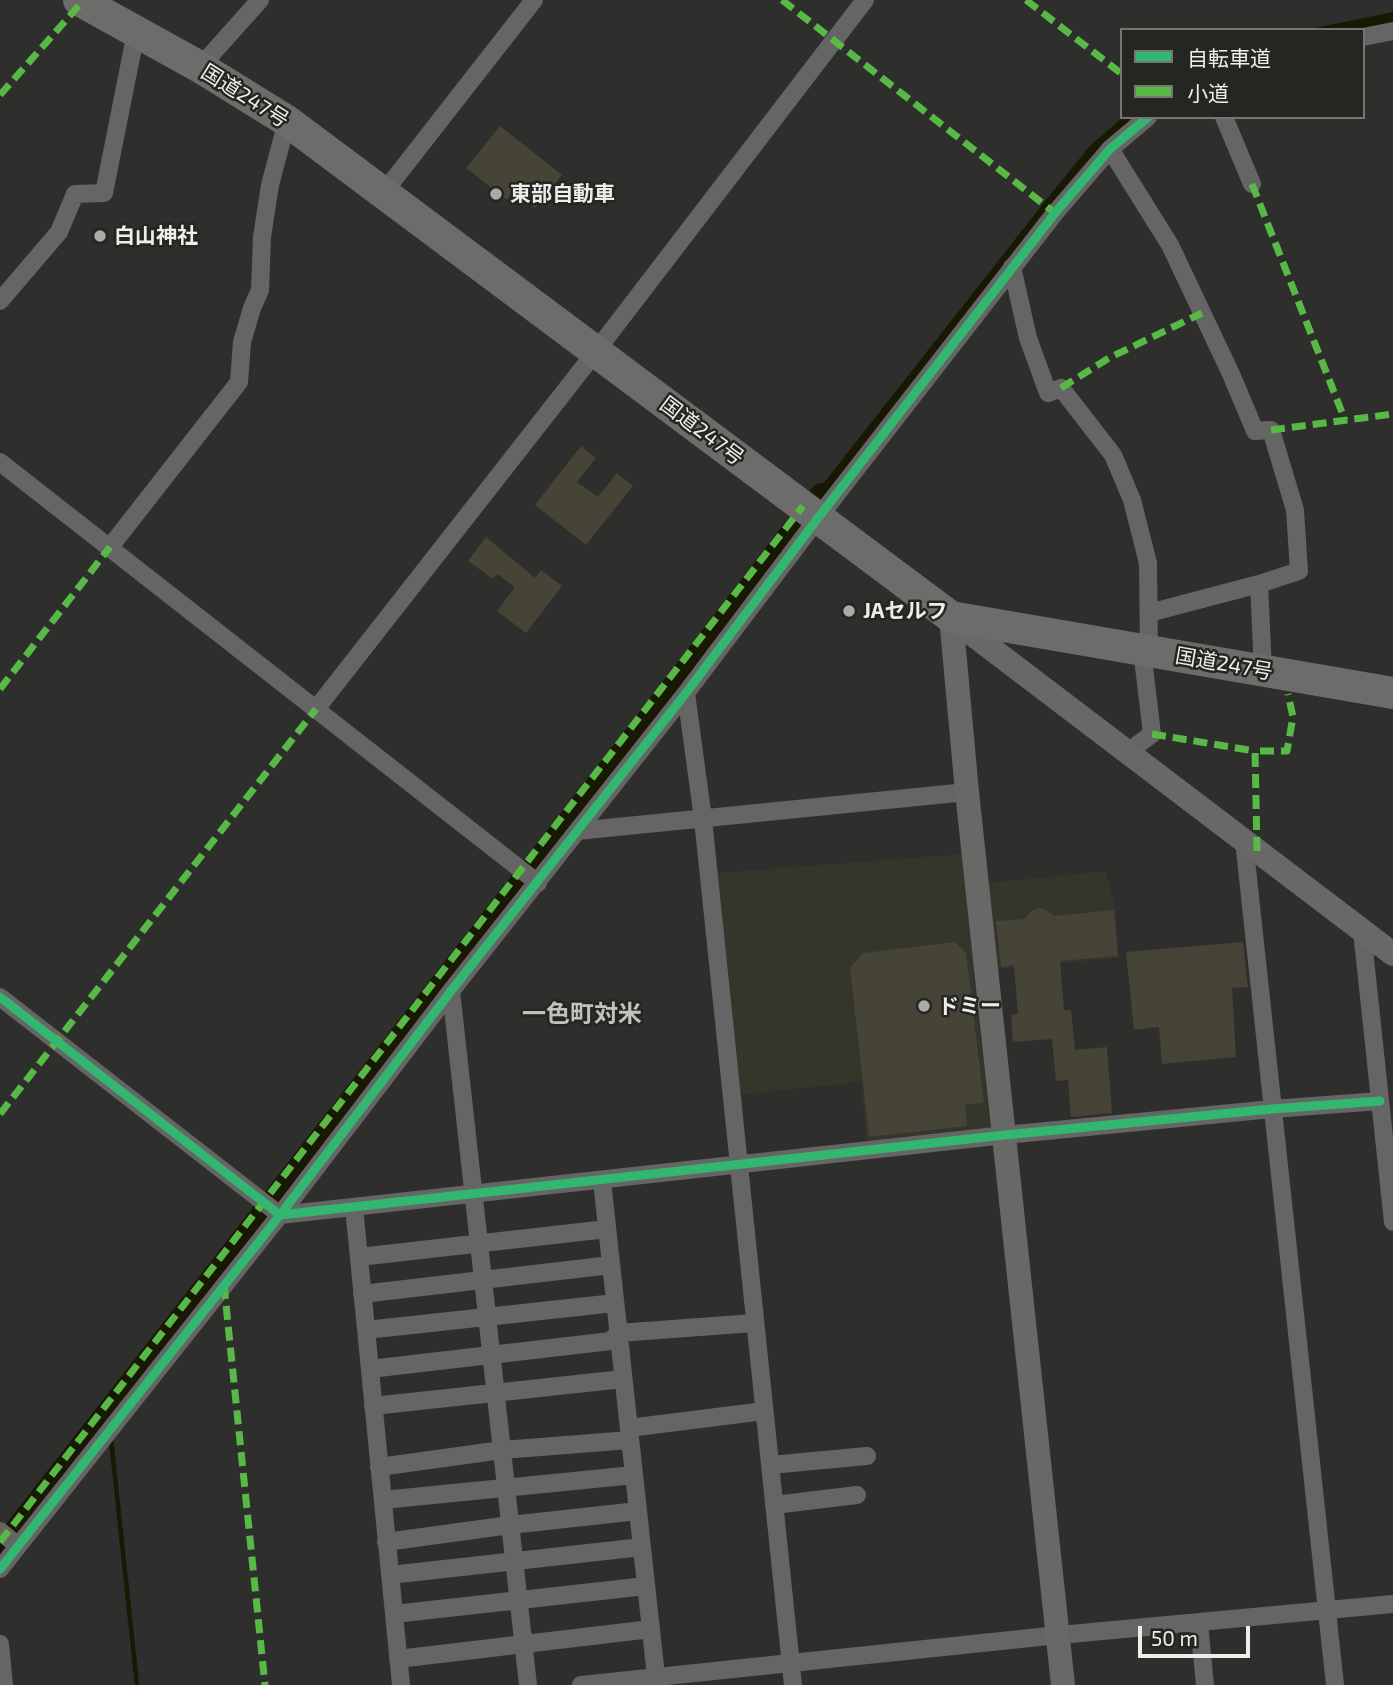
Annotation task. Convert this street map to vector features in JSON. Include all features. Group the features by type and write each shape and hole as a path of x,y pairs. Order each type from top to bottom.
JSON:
{"highway":[{"name":"国道247号","path":"81,1 200,67 287,121 951,617 1393,693"}],"street":[{"path":"200,67 260,0"},
{"path":"384,192 534,0"},
{"path":"316,709 865,0"},
{"path":"1365,37 1393,31"},
{"path":"0,301 59,232 75,194 104,192 136,32"},
{"path":"0,1569 8,1537 280,1215 1072,192 1110,149 1146,119"},
{"path":"1225,119 1252,184"},
{"path":"110,547 239,382 242,342 260,290 262,237 270,185 287,121"},
{"path":"1110,149 1170,245 1255,431 1271,430 1295,510 1299,571 1149,613"},
{"path":"1012,267 1028,338 1048,393 1060,388 1113,455 1132,500 1148,563 1149,613 1146,651 1152,734 1128,752"},
{"path":"0,462 538,883"},
{"path":"1259,584 1263,671"},
{"path":"951,617 1393,954"},
{"path":"951,617 967,792 1063,1685"},
{"path":"686,693 703,820 793,1685"},
{"path":"577,831 967,792"},
{"path":"1244,841 1335,1685"},
{"path":"1362,931 1393,1222"},
{"path":"451,991 528,1685"},
{"path":"0,997 280,1215 1005,1135 1380,1101"},
{"path":"602,1181 656,1676"},
{"path":"354,1207 401,1685"},
{"path":"359,1256 607,1229"},
{"path":"362,1294 484,1282 611,1265"},
{"path":"366,1330 615,1303"},
{"path":"370,1368 611,1341 618,1333 754,1323"},
{"path":"373,1406 623,1379"},
{"path":"379,1467 629,1434 764,1411"},
{"path":"770,1465 867,1455"},
{"path":"383,1500 634,1475"},
{"path":"774,1505 857,1495"},
{"path":"386,1542 638,1511"},
{"path":"390,1575 642,1547"},
{"path":"394,1614 646,1586"},
{"path":"581,1685 1393,1604"},
{"path":"1199,1623 1205,1685"},
{"path":"398,1659 651,1629"},
{"path":"0,1644 4,1685"}],"shaded area":[{"path":"1393,12 1393,26 1365,30 1315,28"},
{"path":"1121,119 1137,119 821,504 812,498 1046,200 1089,147"},
{"path":"962,854 965,885 1106,871 1115,907 1119,958 973,971 991,1133 867,1145 861,1082 735,1095 714,873"}],"building":[{"path":"500,126 562,175 535,208 514,191 507,200 466,168"},
{"path":"581,446 596,458 577,482 598,497 617,473 633,486 586,545 535,505"},
{"path":"486,537 535,578 541,570 562,586 526,633 497,611 515,587 497,574 493,579 468,561"},
{"path":"1039,908 1054,916 1114,910 1118,956 1060,961 1064,1010 1071,1010 1075,1050 1107,1047 1112,1113 1071,1117 1068,1080 1056,1081 1052,1039 1013,1042 1011,1015 1018,1014 1014,965 1001,967 996,921 1024,919 1032,910"},
{"path":"955,942 966,953 984,1103 965,1105 967,1126 869,1137 850,968 863,953"},
{"path":"1243,942 1248,987 1232,988 1236,1057 1162,1064 1159,1027 1134,1030 1126,952"}],"waterway":[{"path":"0,1553 822,496"},
{"path":"111,1439 137,1685"}],"marked path":[{"path":"782,0 1055,213"},
{"path":"1026,0 1120,72"},
{"path":"0,95 82,2"},
{"path":"1252,184 1345,420"},
{"path":"1061,388 1109,358 1202,313"},
{"path":"1271,430 1393,414"},
{"path":"0,1542 803,506"},
{"path":"0,689 110,547"},
{"path":"1257,851 1255,751 1287,751 1293,717 1288,694"},
{"path":"0,1114 316,709"},
{"path":"1152,734 1255,751"},
{"path":"224,1285 265,1685"}],"cycle path":[{"path":"0,1569 280,1215 1055,213 1110,149 1146,119"},
{"path":"0,997 280,1215 1005,1135 1380,1101"}],"place":[{"name":"東部自動車","path":"496,194"},
{"name":"白山神社","path":"100,236"},
{"name":"JAセルフ","path":"849,611"},
{"name":"ドミー","path":"924,1006"}],"district":[{"name":"一色町対米","path":"582,1014"}]}
